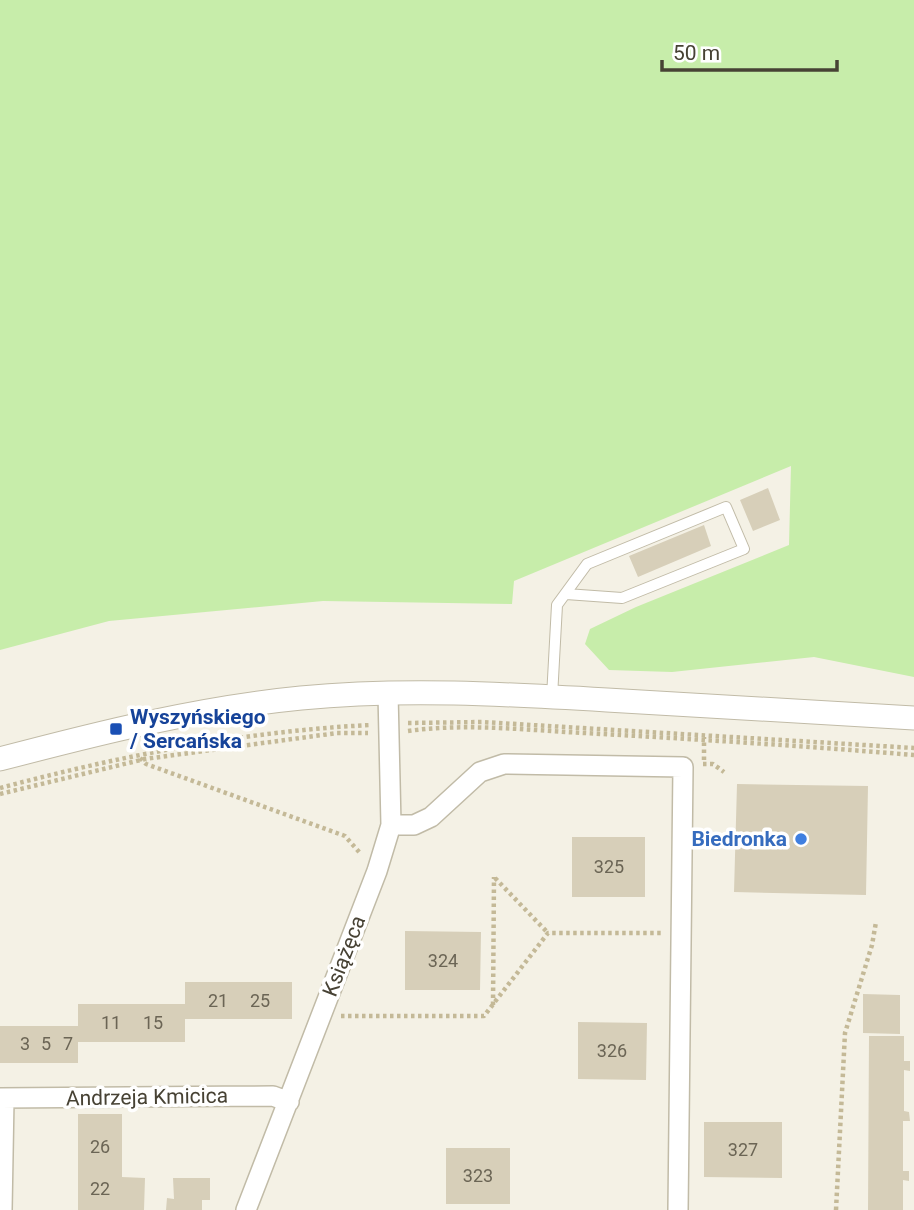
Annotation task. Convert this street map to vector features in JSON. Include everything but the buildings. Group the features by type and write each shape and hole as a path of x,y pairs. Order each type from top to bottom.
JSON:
{"street":[{"path":"0,759 116,729 211,711 300,698 388,693 467,692 914,718"},
{"name":"Książęca","path":"246,1210 377,871 391,825 388,693"},
{"path":"391,825 414,825 431,817 480,772 504,764 683,767 678,1210"},
{"name":"Andrzeja Kmicica","path":"2,1098 273,1096 289,1102"},
{"path":"2,1098 2,1210"}],"lane":[{"path":"552,697 557,605 587,564 726,507 744,549 622,598 566,594"}],"path":[{"path":"407,723 482,722 914,748"},
{"path":"0,788 139,757 335,726 371,725"},
{"path":"703,764 705,726"},
{"path":"402,732 437,727 704,736 914,755"},
{"path":"0,794 139,757 337,733 376,733"},
{"path":"139,757 146,764 345,836 377,871"},
{"path":"683,767 713,764 724,772"},
{"path":"493,1005 494,877 548,933 681,933"},
{"path":"836,1210 845,1033 873,945 876,922"},
{"path":"321,1016 484,1016 548,933"}],"green space":[{"path":"0,0 914,0 914,677 814,657 672,672 609,670 585,644 590,629 636,607 789,545 791,466 514,581 512,604 323,601 109,621 0,650"}],"place":[{"name":"Wyszyńskiego / Sercańska","path":"116,729"},
{"name":"Biedronka","path":"801,839"}]}
